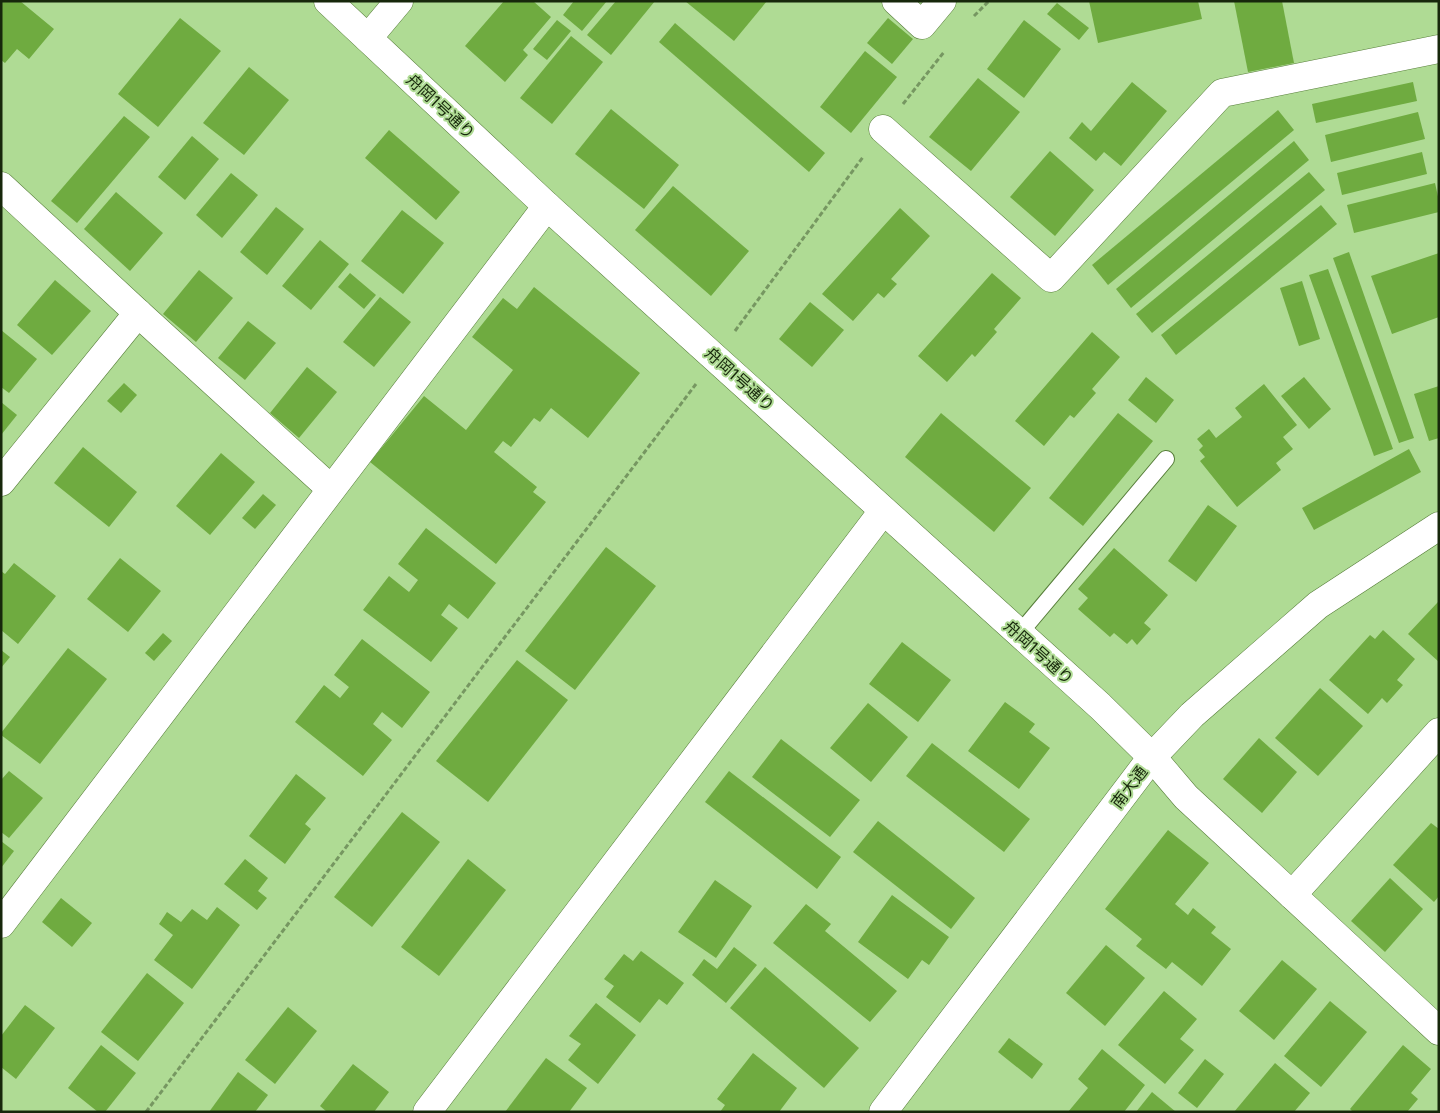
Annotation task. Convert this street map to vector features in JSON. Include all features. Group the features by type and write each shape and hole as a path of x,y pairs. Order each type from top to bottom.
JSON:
{"street":[{"name":"舟岡1号通り","path":"328,1 547,206 716,357 883,512 1100,706 1152,757 1186,796 1439,1031"},
{"path":"368,38 398,1"},
{"path":"896,1 922,25 942,1"},
{"path":"883,130 1051,278 1222,93 1439,49"},
{"path":"1,186 331,489"},
{"path":"1,924 547,206"},
{"path":"1,482 138,313"},
{"path":"427,1112 883,512"},
{"name":"南大通","path":"883,1112 1152,757 1192,715 1318,605 1439,526"},
{"path":"1292,895 1439,732"}],"lane":[{"path":"1020,634 1166,460"}],"path":[{"path":"970,20 989,1"},
{"path":"146,1112 716,357 883,130 945,51"}],"building":[{"path":"1,1 20,1 54,29 29,59 17,49 5,63 1,60"},
{"path":"504,1 533,1 551,17 523,50 528,55 505,82 465,46"},
{"path":"574,1 607,1 582,31 563,15"},
{"path":"616,1 655,1 611,55 587,35"},
{"path":"685,1 767,1 734,41"},
{"path":"1089,1 1198,1 1202,19 1098,43"},
{"path":"1234,1 1282,1 1294,63 1248,72"},
{"path":"1057,3 1089,28 1079,40 1047,14"},
{"path":"180,18 221,51 158,127 118,94"},
{"path":"888,18 913,39 892,64 867,43"},
{"path":"557,20 571,31 547,60 533,49"},
{"path":"1024,20 1061,49 1024,98 987,69"},
{"path":"675,23 825,153 809,172 659,42"},
{"path":"571,36 603,62 552,124 520,98"},
{"path":"865,51 897,77 851,133 820,107"},
{"path":"249,67 289,100 244,155 203,123"},
{"path":"978,78 1020,112 971,171 929,137"},
{"path":"1132,82 1167,111 1121,166 1104,152 1096,161 1069,138 1082,122 1091,131"},
{"path":"1413,82 1417,101 1316,123 1312,104"},
{"path":"611,109 679,165 644,209 575,154"},
{"path":"1278,110 1294,130 1108,285 1092,265"},
{"path":"1418,112 1425,139 1331,162 1325,135"},
{"path":"124,116 150,137 77,223 51,201"},
{"path":"389,130 460,192 436,220 365,158"},
{"path":"192,136 219,159 185,200 158,177"},
{"path":"1294,141 1309,160 1131,308 1116,289"},
{"path":"1050,151 1094,190 1055,236 1010,197"},
{"path":"1422,152 1427,174 1342,195 1337,173"},
{"path":"1309,172 1325,190 1152,333 1136,314"},
{"path":"231,173 258,195 222,238 196,215"},
{"path":"1435,183 1439,201 1439,212 1354,233 1347,205"},
{"path":"673,186 749,251 711,296 635,230"},
{"path":"116,192 163,233 130,271 84,229"},
{"path":"1321,205 1337,224 1176,355 1161,335"},
{"path":"276,207 304,229 267,275 240,252"},
{"path":"900,208 930,236 891,279 897,284 884,298 878,293 853,321 822,294"},
{"path":"402,210 444,243 403,294 361,261"},
{"path":"320,240 349,264 311,310 282,286"},
{"path":"1349,252 1414,438 1399,443 1333,258"},
{"path":"1439,253 1439,317 1392,334 1371,276"},
{"path":"1328,269 1393,449 1374,456 1309,275"},
{"path":"199,270 233,298 196,342 163,314"},
{"path":"350,273 376,295 364,309 338,287"},
{"path":"992,273 1021,298 994,329 997,332 975,357 972,354 947,382 918,356"},
{"path":"55,280 91,311 52,355 17,325"},
{"path":"1302,281 1320,339 1299,346 1280,288"},
{"path":"534,287 640,373 588,438 551,408 540,422 534,418 511,447 503,441 494,452 537,487 533,492 546,502 496,564 370,462 424,396 466,430 513,370 472,337 503,298 517,309"},
{"path":"380,297 411,322 374,367 343,342"},
{"path":"810,302 844,330 812,367 779,339"},
{"path":"248,321 276,343 245,380 218,358"},
{"path":"1,330 37,359 9,393 1,387"},
{"path":"1092,332 1120,357 1092,389 1096,393 1074,418 1070,415 1044,446 1015,421"},
{"path":"307,367 337,392 299,438 270,413"},
{"path":"1146,377 1174,400 1156,423 1128,400"},
{"path":"1304,377 1331,409 1309,429 1281,396"},
{"path":"124,383 137,395 121,413 107,401"},
{"path":"1264,384 1297,425 1283,437 1293,449 1276,463 1281,470 1237,507 1200,461 1205,457 1199,450 1203,446 1197,439 1209,429 1216,438 1242,417 1235,408"},
{"path":"1439,386 1439,438 1429,441 1414,394"},
{"path":"1,402 17,415 1,435"},
{"path":"941,413 1031,488 994,532 905,457"},
{"path":"1118,413 1153,441 1083,526 1049,498"},
{"path":"83,447 137,492 109,527 54,483"},
{"path":"1409,449 1421,472 1314,530 1302,508"},
{"path":"221,453 255,482 210,535 176,506"},
{"path":"263,494 276,505 255,529 242,518"},
{"path":"1208,505 1237,526 1196,582 1168,561"},
{"path":"426,528 496,583 468,619 449,604 441,615 458,628 431,662 363,610 389,576 409,592 418,580 398,564"},
{"path":"606,547 656,586 575,690 525,651"},
{"path":"1114,548 1168,595 1144,623 1151,629 1137,645 1132,639 1127,644 1114,633 1110,637 1078,609 1088,598 1078,589"},
{"path":"120,558 161,591 128,632 87,599"},
{"path":"14,563 56,596 18,644 1,630 1,571 5,574"},
{"path":"1439,603 1439,662 1408,634"},
{"path":"1383,630 1415,659 1397,680 1403,685 1387,703 1382,698 1368,714 1329,680 1370,635 1375,639"},
{"path":"163,633 172,641 154,661 145,653"},
{"path":"362,639 430,692 402,728 382,712 373,724 392,740 363,776 295,722 324,685 340,698 349,687 334,675"},
{"path":"902,642 951,680 918,722 869,684"},
{"path":"68,648 107,679 40,764 1,735 1,733"},
{"path":"1,650 10,657 1,668"},
{"path":"517,660 568,700 488,802 436,761"},
{"path":"1320,688 1363,726 1318,776 1275,738"},
{"path":"1005,702 1035,724 1029,732 1050,748 1019,789 968,751"},
{"path":"868,703 908,737 871,782 830,748"},
{"path":"1259,738 1297,772 1262,813 1223,779"},
{"path":"781,739 860,800 830,837 752,777"},
{"path":"932,743 1030,819 1004,852 906,776"},
{"path":"9,771 43,798 9,838 1,832 1,780"},
{"path":"729,771 841,857 817,889 705,802"},
{"path":"296,774 326,798 305,824 311,829 285,864 249,836"},
{"path":"402,812 440,842 372,927 334,897"},
{"path":"878,821 975,898 951,929 853,852"},
{"path":"1431,823 1439,829 1439,896 1434,902 1393,865"},
{"path":"1168,830 1209,863 1175,904 1188,915 1193,908 1216,927 1211,933 1231,949 1202,986 1172,962 1166,969 1136,946 1142,939 1105,909"},
{"path":"1,841 14,851 1,868"},
{"path":"245,859 268,878 258,891 267,898 257,910 224,884"},
{"path":"468,859 506,890 439,976 401,947"},
{"path":"1390,878 1423,909 1385,952 1351,921"},
{"path":"715,880 752,906 716,958 678,932"},
{"path":"892,895 949,937 929,965 922,960 908,979 858,942"},
{"path":"61,898 92,923 72,947 42,922"},
{"path":"806,904 831,924 825,931 897,991 870,1022 773,943"},
{"path":"217,907 240,925 192,989 154,960 173,935 159,924 167,912 181,922 192,909 207,920"},
{"path":"1106,945 1145,978 1105,1026 1066,993"},
{"path":"734,947 757,965 726,1003 692,975 704,959 717,969"},
{"path":"641,951 684,983 667,1005 659,999 640,1023 606,997 614,986 604,979 624,954 633,961"},
{"path":"1282,960 1317,989 1274,1040 1239,1011"},
{"path":"765,967 859,1048 824,1088 730,1008"},
{"path":"147,973 184,1003 138,1061 101,1032"},
{"path":"1164,991 1197,1019 1180,1039 1194,1050 1165,1084 1118,1045"},
{"path":"1330,1001 1367,1032 1321,1087 1284,1056"},
{"path":"596,1003 636,1035 598,1084 568,1060 581,1044 569,1036"},
{"path":"25,1005 55,1028 16,1079 1,1067 1,1036"},
{"path":"288,1007 317,1031 275,1084 245,1060"},
{"path":"1009,1038 1043,1064 1032,1079 998,1052"},
{"path":"101,1045 136,1073 105,1112 98,1112 68,1088"},
{"path":"1403,1045 1431,1069 1411,1093 1418,1099 1407,1112 1353,1112 1350,1109"},
{"path":"1102,1049 1145,1085 1124,1112 1068,1112 1088,1088 1078,1079"},
{"path":"753,1053 797,1088 779,1112 720,1112 725,1105 717,1099"},
{"path":"546,1058 587,1088 569,1112 505,1112"},
{"path":"1205,1059 1224,1074 1197,1108 1178,1093"},
{"path":"1275,1063 1310,1093 1294,1112 1234,1112"},
{"path":"353,1064 389,1092 374,1112 327,1112 320,1106"},
{"path":"238,1072 268,1095 255,1112 209,1112"},
{"path":"1152,1092 1176,1112 1136,1112"}]}
